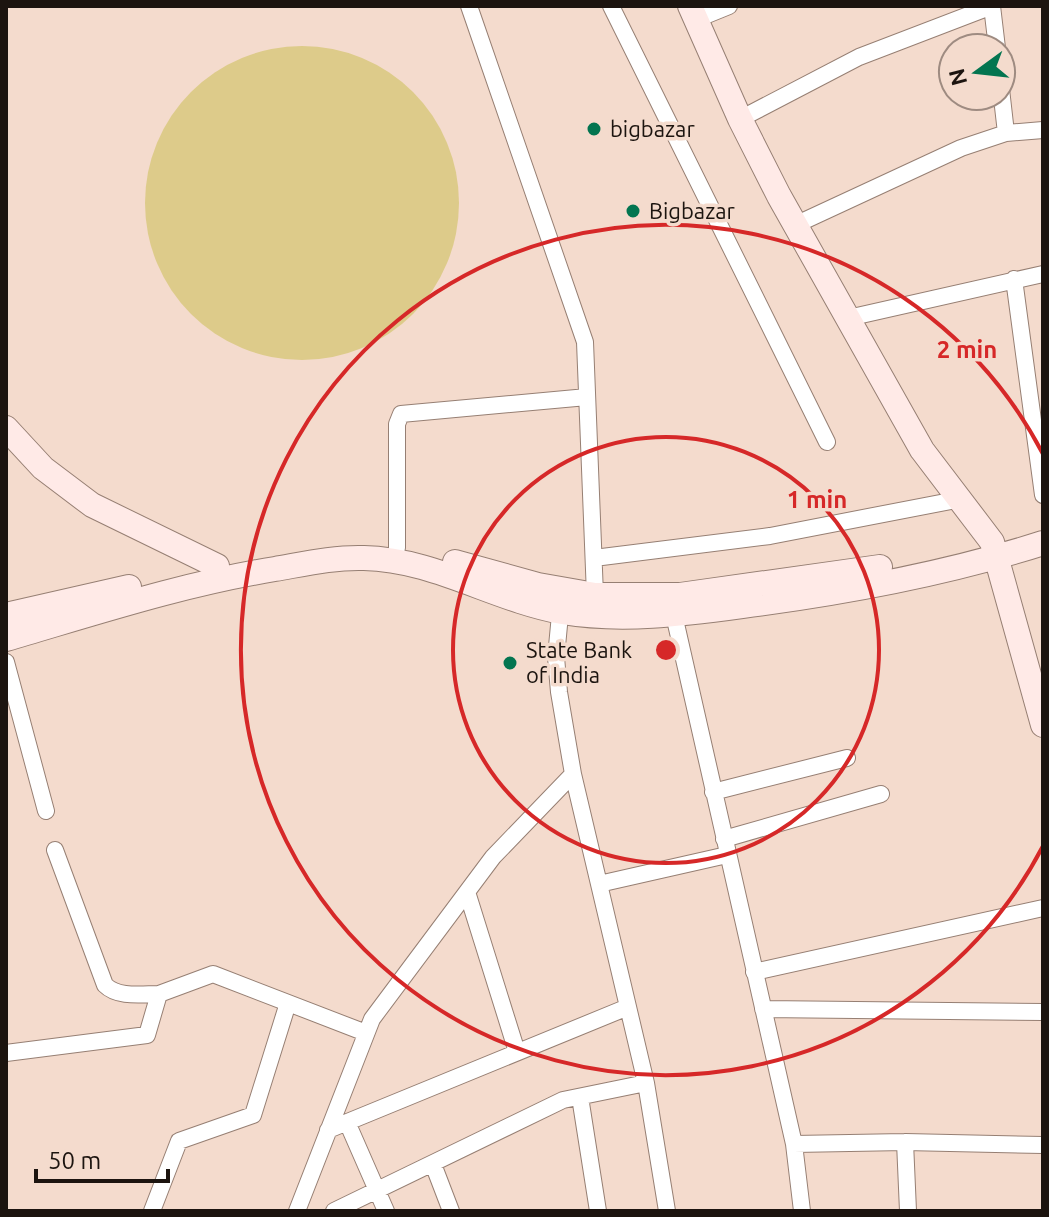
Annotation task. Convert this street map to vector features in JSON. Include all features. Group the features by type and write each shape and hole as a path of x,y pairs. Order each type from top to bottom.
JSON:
{"main road":[{"path":"694,13 740,119 795,225 922,450 961,499 994,550 1043,725"},
{"path":"6,428 43,468 92,505 217,566"},
{"path":"6,639 169,591 336,558 368,558 413,565 631,617 674,615 811,597 994,550 1043,525"},
{"path":"6,615 217,566 293,551 354,544 397,548 562,600 595,595 680,595 1043,543"}],"street":[{"path":"469,6 585,342 595,595"},
{"path":"611,6 827,442"},
{"path":"694,13 729,6"},
{"path":"740,119 859,57 992,6 995,32"},
{"path":"1004,112 1006,133"},
{"path":"795,225 961,148 1006,133 1042,130 1043,140"},
{"path":"848,318 1043,274"},
{"path":"1014,279 1043,495"},
{"path":"397,548 397,424 401,414 587,397"},
{"path":"594,558 770,536 961,499"},
{"path":"562,600 556,657 573,774 646,1083 667,1211"},
{"path":"674,615 794,1144 802,1211"},
{"path":"6,662 46,811"},
{"path":"713,792 847,758"},
{"path":"297,1211 372,1019 493,857 573,774"},
{"path":"599,884 725,847 881,794"},
{"path":"55,850 105,985 111,992 159,994 213,974 366,1033"},
{"path":"467,892 517,1052"},
{"path":"754,972 1043,908"},
{"path":"6,1053 147,1035 159,994"},
{"path":"152,1211 179,1141 253,1115 288,1003"},
{"path":"328,1130 628,1007"},
{"path":"763,1009 1043,1012"},
{"path":"334,1211 563,1100 646,1083"},
{"path":"580,1097 598,1211"},
{"path":"347,1122 386,1211"},
{"path":"794,1144 905,1142 1043,1145"},
{"path":"905,1142 908,1211"},
{"path":"433,1164 451,1211"}],"shaded area":[{"path":"302,46 333,49 362,58 389,73 413,92 432,116 447,143 456,172 459,203 456,234 447,263 432,290 413,314 389,333 362,348 333,357 302,360 271,357 242,348 215,333 191,314 172,290 157,263 148,234 145,203 148,172 157,143 172,116 191,92 215,73 242,58 271,49"}],"place":[{"name":"bigbazar","path":"594,129"},
{"name":"Bigbazar","path":"633,211"},
{"name":"State Bank of India","path":"510,663"}]}
